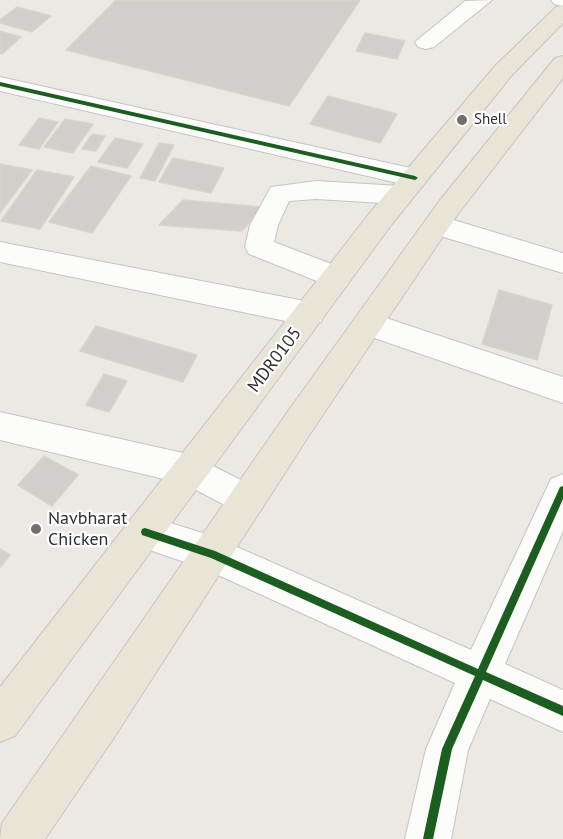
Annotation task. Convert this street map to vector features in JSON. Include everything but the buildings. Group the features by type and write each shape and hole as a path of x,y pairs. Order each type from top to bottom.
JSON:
{"main road":[{"name":"MDR0105","path":"0,721 408,187 504,70 563,11"},
{"path":"18,839 437,225 558,76"}],"street":[{"path":"426,42 472,5 482,0"},
{"path":"0,84 408,187"},
{"path":"337,278 260,248 264,225 280,193 408,187"},
{"path":"437,225 563,263"},
{"path":"0,252 310,314"},
{"path":"368,324 563,390"},
{"path":"0,426 192,470 247,501"},
{"path":"428,839 447,749 563,490"},
{"path":"145,532 212,554 563,711"}],"cycle path":[{"path":"0,84 415,178"},
{"path":"428,839 447,749 563,490"},
{"path":"145,532 212,554 563,711"}],"place":[{"name":"Shell","path":"462,120"},
{"name":"Navbharat Chicken","path":"36,529"}]}
